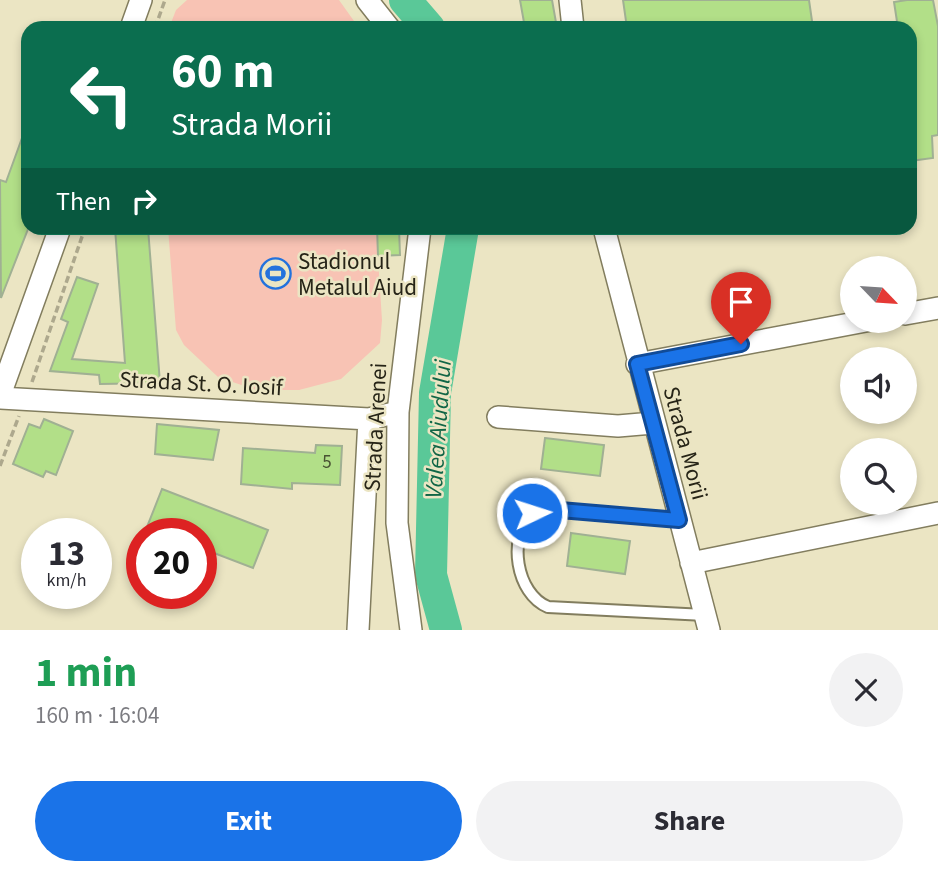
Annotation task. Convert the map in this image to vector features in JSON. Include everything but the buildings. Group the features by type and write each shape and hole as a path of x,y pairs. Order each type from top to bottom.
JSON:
{"street":[{"path":"134,21 141,0"},
{"path":"367,0 384,21"},
{"path":"570,0 572,21"},
{"path":"0,397 58,235"},
{"name":"Strada Arenei","path":"411,630 397,523 398,412 419,235"},
{"name":"Strada Morii","path":"606,235 637,364 707,622"},
{"path":"917,312 938,308"},
{"path":"637,364 840,326"},
{"name":"Strada St. O. Iosif","path":"0,397 369,419 398,412"},
{"path":"498,418 618,426 653,423"},
{"path":"358,630 369,419"},
{"path":"691,563 938,513"}],"lane":[{"path":"679,520 548,509 532,513 518,533 519,556 527,589 536,602 548,607 707,622"}],"path":[{"path":"158,21 165,0"},
{"path":"0,466 83,235"}],"shaded area":[{"path":"187,0 339,0 354,21 172,21 176,10"},
{"name":"Stadionul Metalul Aiud","path":"169,235 376,235 382,320 380,343 341,379 299,390 256,390 218,377 184,345 176,330"}],"waterway":[{"name":"Valea Aiudului","path":"405,0 423,21"},
{"name":"Valea Aiudului","path":"446,630 431,575 435,393 462,235"}],"place":[{"name":"Stadionul Metalul Aiud","path":"275,274"}],"route":[{"path":"532,513 548,509 679,520 637,364 741,344"}]}
